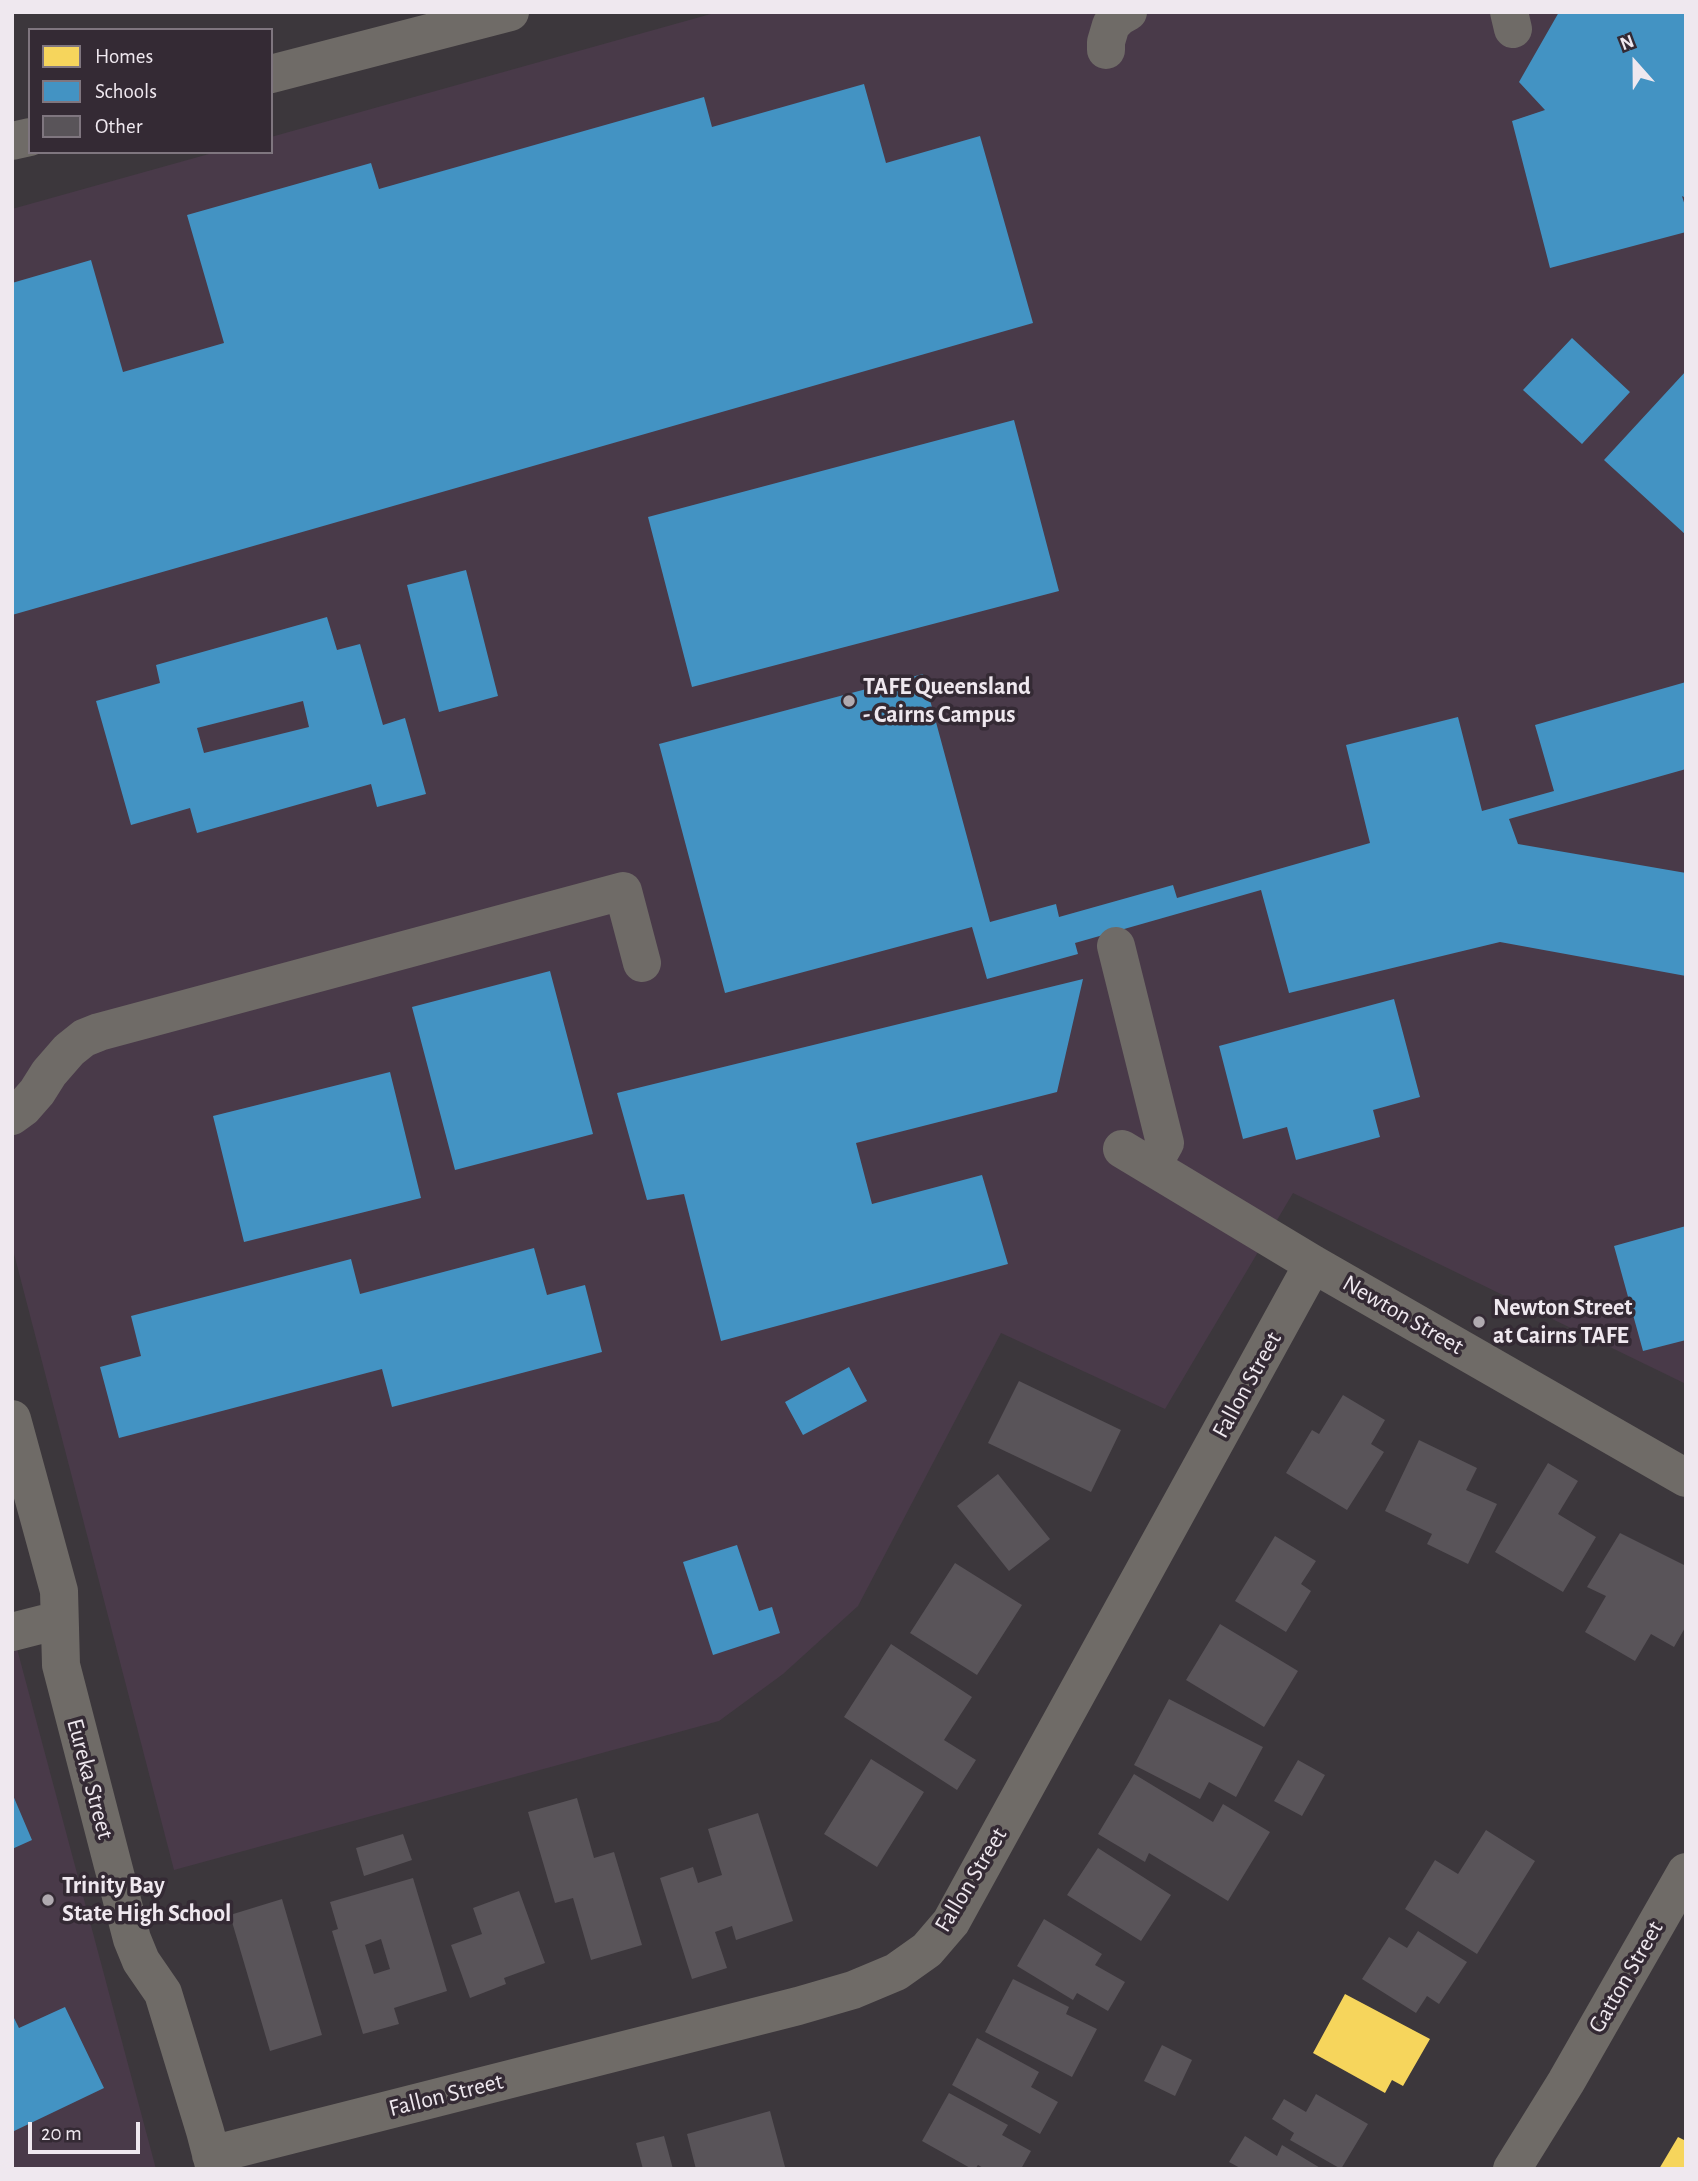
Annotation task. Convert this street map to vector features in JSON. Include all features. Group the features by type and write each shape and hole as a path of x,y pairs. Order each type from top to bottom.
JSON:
{"street":[{"path":"273,73 510,12"},
{"path":"1107,50 1106,42 1111,25 1128,12"},
{"path":"12,1116 37,1092 69,1050 99,1032 623,891 642,963"},
{"name":"Newton Street","path":"1116,946 1166,1143 1137,1158 1313,1264 1686,1478"},
{"name":"Fallon Street","path":"213,2162 853,1990 896,1972 927,1950 951,1922 1313,1264"},
{"name":"Eureka Street","path":"12,1419 59,1591 61,1665 132,1940 141,1961 163,1993 213,2162"},
{"path":"12,1632 59,1620"},
{"name":"Gatton Street","path":"1512,2169 1566,2082 1686,1872"},
{"name":"Gatton Street","path":"1528,2169 1566,2082"}],"shaded area":[{"name":"TAFE Queensland - Cairns Campus","path":"718,12 1686,12 1686,1384 1293,1193 1165,1409 1001,1333 858,1606 783,1674 719,1721 174,1870 12,1246 12,209 209,154 273,154 273,136"},
{"name":"Trinity Bay State High School","path":"12,1630 156,2169 12,2169"}],"building: Homes":[{"path":"1345,1994 1430,2039 1403,2086 1392,2080 1385,2093 1313,2053"},
{"path":"1678,2137 1686,2141 1686,2169 1659,2169"}],"building: Schools":[{"path":"1559,12 1686,12 1686,198 1682,196 1686,209 1686,232 1550,268 1512,121 1545,110 1519,82"},
{"path":"864,84 886,163 980,136 1033,323 12,615 12,283 91,260 123,372 224,343 187,215 371,163 379,189 704,97 712,127"},
{"path":"1572,338 1630,392 1582,444 1523,390"},
{"path":"1686,371 1686,535 1604,460"},
{"path":"1014,420 1059,591 692,687 648,517"},
{"path":"466,570 498,696 439,712 407,585"},
{"path":"327,617 337,650 360,644 383,725 405,718 426,794 377,807 371,784 197,833 190,808 131,825 96,701 160,683 156,665","holes":["303,701 309,727 204,753 197,728"]},
{"path":"923,674 990,922 1056,904 1059,917 1173,885 1177,898 1370,843 1346,745 1458,717 1482,811 1554,791 1535,725 1686,682 1686,769 1509,819 1518,844 1686,873 1686,976 1500,942 1289,993 1261,890 1075,943 1078,954 987,979 972,927 725,993 659,744"},
{"path":"550,971 593,1134 455,1170 412,1007"},
{"path":"1083,979 1057,1092 856,1143 872,1204 982,1175 1008,1264 721,1341 684,1194 647,1200 617,1093"},
{"path":"1394,999 1420,1097 1373,1110 1380,1137 1296,1160 1287,1127 1243,1139 1219,1046"},
{"path":"390,1072 421,1198 244,1242 213,1116"},
{"path":"1686,1226 1686,1340 1643,1351 1614,1246"},
{"path":"534,1248 547,1295 585,1285 602,1352 392,1407 382,1369 119,1438 100,1367 141,1356 131,1316 351,1259 360,1294"},
{"path":"849,1367 867,1401 803,1435 785,1402"},
{"path":"737,1545 759,1611 772,1607 780,1633 713,1655 683,1562"},
{"path":"12,1793 32,1840 12,1849"},
{"path":"65,2007 104,2088 12,2132 12,2014 19,2028"}],"building: Other":[{"path":"1019,1381 1121,1430 1091,1492 988,1443"},
{"path":"1343,1395 1385,1420 1371,1444 1384,1452 1347,1510 1286,1473 1312,1430 1319,1434"},
{"path":"1419,1440 1477,1468 1466,1490 1497,1504 1468,1564 1427,1544 1432,1534 1385,1511"},
{"path":"1548,1463 1578,1481 1558,1514 1596,1537 1563,1592 1495,1552"},
{"path":"998,1474 1050,1539 1009,1571 957,1506"},
{"path":"1620,1533 1686,1566 1686,1626 1674,1647 1651,1634 1635,1661 1585,1632 1606,1596 1587,1587"},
{"path":"1275,1536 1316,1561 1301,1584 1311,1591 1286,1632 1235,1601"},
{"path":"955,1563 1022,1605 977,1675 910,1633"},
{"path":"1220,1624 1298,1671 1264,1727 1186,1680"},
{"path":"891,1644 972,1697 944,1740 976,1760 957,1790 844,1717"},
{"path":"1169,1699 1263,1747 1236,1797 1209,1782 1200,1799 1134,1765"},
{"path":"871,1759 924,1792 877,1867 824,1834"},
{"path":"1298,1760 1325,1775 1302,1816 1274,1801"},
{"path":"1134,1774 1213,1822 1223,1804 1270,1832 1228,1901 1149,1853 1145,1862 1098,1834"},
{"path":"577,1798 594,1858 614,1852 642,1945 591,1960 573,1898 555,1903 528,1812"},
{"path":"758,1813 793,1921 736,1940 732,1926 715,1932 727,1968 692,1979 660,1878 693,1867 698,1883 722,1875 708,1829"},
{"path":"1486,1830 1535,1861 1477,1954 1405,1909 1435,1860 1458,1874"},
{"path":"403,1834 412,1860 364,1876 356,1848"},
{"path":"1098,1848 1171,1895 1141,1941 1067,1895"},
{"path":"413,1878 447,1991 394,2008 399,2024 363,2034 332,1931 338,1929 330,1902","holes":["381,1939 390,1969 374,1974 365,1945"]},
{"path":"519,1891 545,1963 504,1978 506,1984 470,1998 451,1945 482,1934 473,1908"},
{"path":"282,1899 322,2035 270,2051 230,1915"},
{"path":"1044,1919 1102,1954 1095,1965 1125,1982 1108,2011 1077,1993 1073,2000 1017,1966"},
{"path":"1418,1931 1467,1962 1439,2004 1427,1996 1416,2013 1362,1979 1389,1937 1407,1948"},
{"path":"1013,1979 1069,2007 1066,2014 1097,2029 1072,2077 985,2032"},
{"path":"977,2038 1039,2072 1031,2087 1058,2102 1040,2134 952,2085"},
{"path":"1162,2045 1192,2060 1175,2096 1144,2081"},
{"path":"949,2093 1008,2125 1002,2135 1031,2151 1021,2169 985,2169 978,2165 972,2169 922,2141"},
{"path":"1316,2094 1368,2124 1341,2169 1290,2140 1294,2133 1272,2119 1284,2099 1306,2112"},
{"path":"770,2111 785,2167 696,2169 687,2134"},
{"path":"664,2136 673,2169 643,2169 636,2143"},
{"path":"1245,2136 1277,2156 1282,2145 1322,2169 1242,2169 1229,2162"}],"place":[{"name":"TAFE Queensland - Cairns Campus","path":"849,701"},
{"name":"Newton Street at Cairns TAFE","path":"1479,1322"},
{"name":"Trinity Bay State High School","path":"48,1900"}]}
